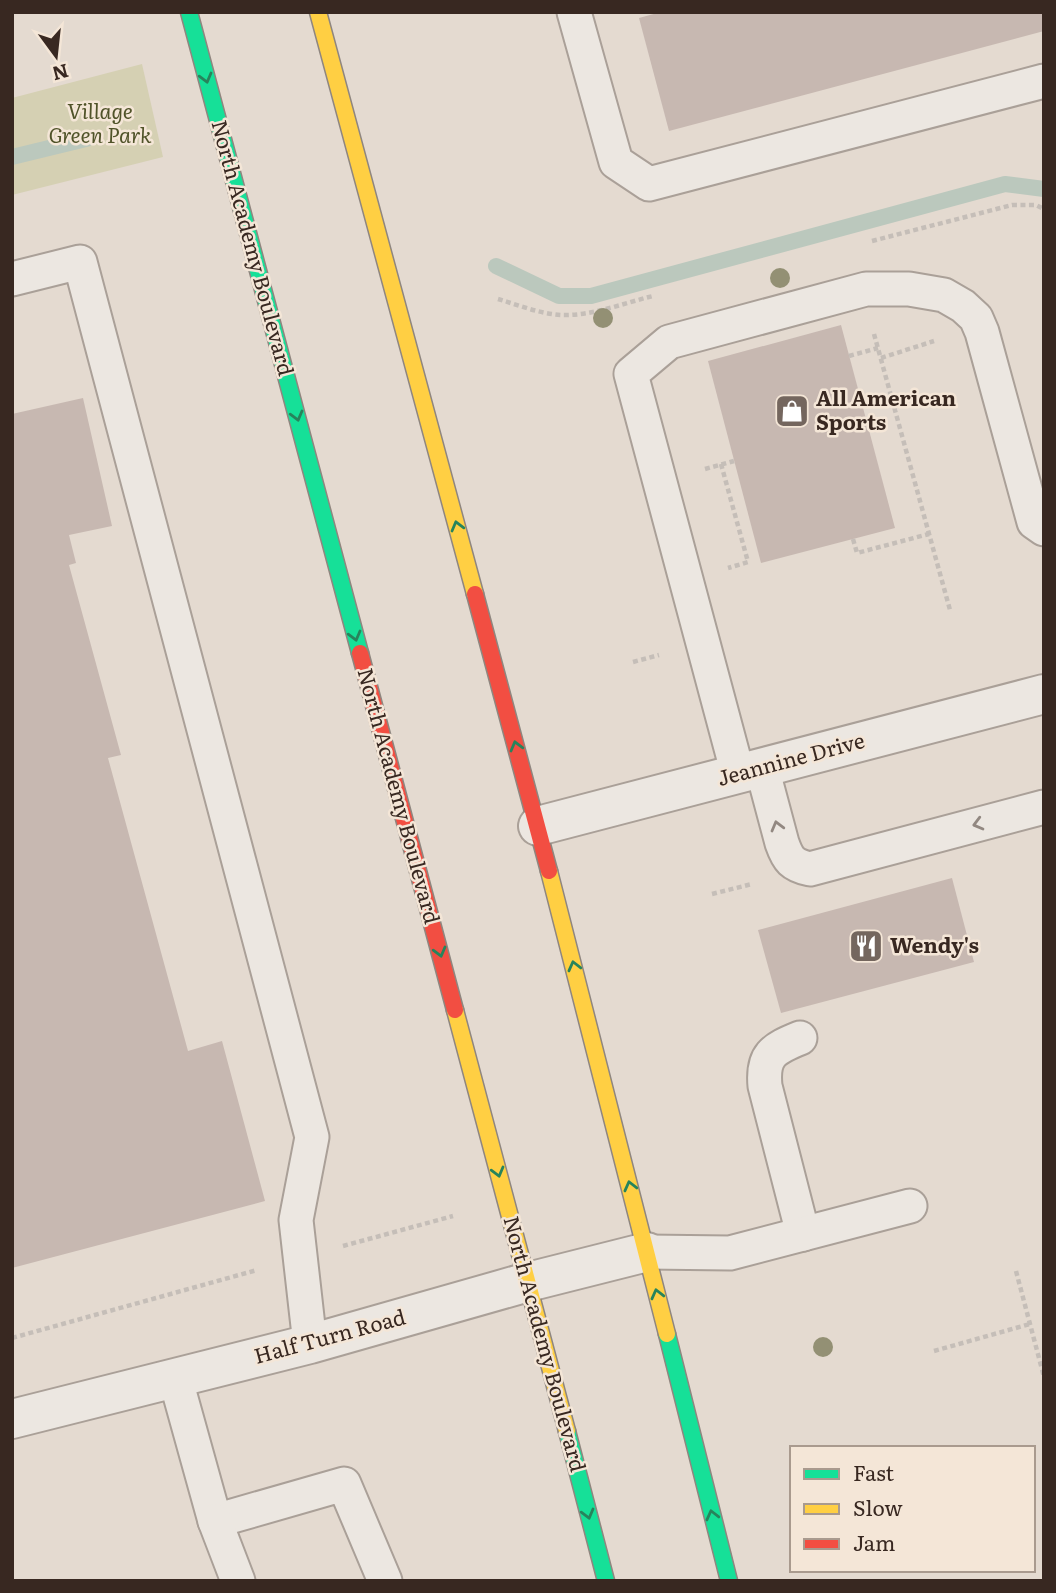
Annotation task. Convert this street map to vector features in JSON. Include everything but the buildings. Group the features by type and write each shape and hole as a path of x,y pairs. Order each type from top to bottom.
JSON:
{"highway":[{"name":"North Academy Boulevard","path":"189,12 606,1581"},
{"path":"318,12 538,826 648,1252 729,1581"}],"street":[{"name":"Jeannine Drive","path":"538,826 1044,694"},
{"name":"Half Turn Road","path":"12,1419 310,1343 528,1282 648,1252"}],"lane":[{"path":"574,12 616,162 649,184 1044,81"},
{"path":"12,279 80,262 312,1137 296,1220 310,1343"},
{"path":"1044,529 1034,522 982,332 976,318 963,306 944,295 909,289 866,289 668,342 631,374 750,771 786,854 798,866 810,869 1044,807"},
{"path":"800,1038 780,1046 767,1058 763,1070 803,1234"},
{"path":"648,1252 730,1253 910,1206"},
{"path":"175,1377 215,1521 238,1581"},
{"path":"215,1521 344,1484 385,1581"}],"path":[{"path":"871,323 950,610"},
{"path":"849,356 878,348"},
{"path":"701,470 734,461"},
{"path":"717,570 748,562 721,464"},
{"path":"853,539 857,553 929,534"},
{"path":"12,1338 453,1216"},
{"path":"1016,1270 1044,1377"},
{"path":"934,1351 1030,1324"}],"green space":[{"name":"Village Green Park","path":"142,64 163,157 12,195 12,98"}],"waterway":[{"path":"12,157 86,139"},
{"path":"496,266 559,296 591,296 1005,184 1044,189"}],"traffic: fast":[{"path":"189,12 360,653"},
{"path":"667,1334 729,1581"},
{"path":"567,1431 606,1581"}],"traffic: slow":[{"path":"318,12 475,594"},
{"path":"549,871 667,1334"},
{"path":"455,1010 567,1431"}],"traffic: jam":[{"path":"475,594 549,871"},
{"path":"360,653 455,1010"}],"place":[{"name":"All American Sports","path":"792,411"},
{"name":"Wendy's","path":"866,946"}]}
